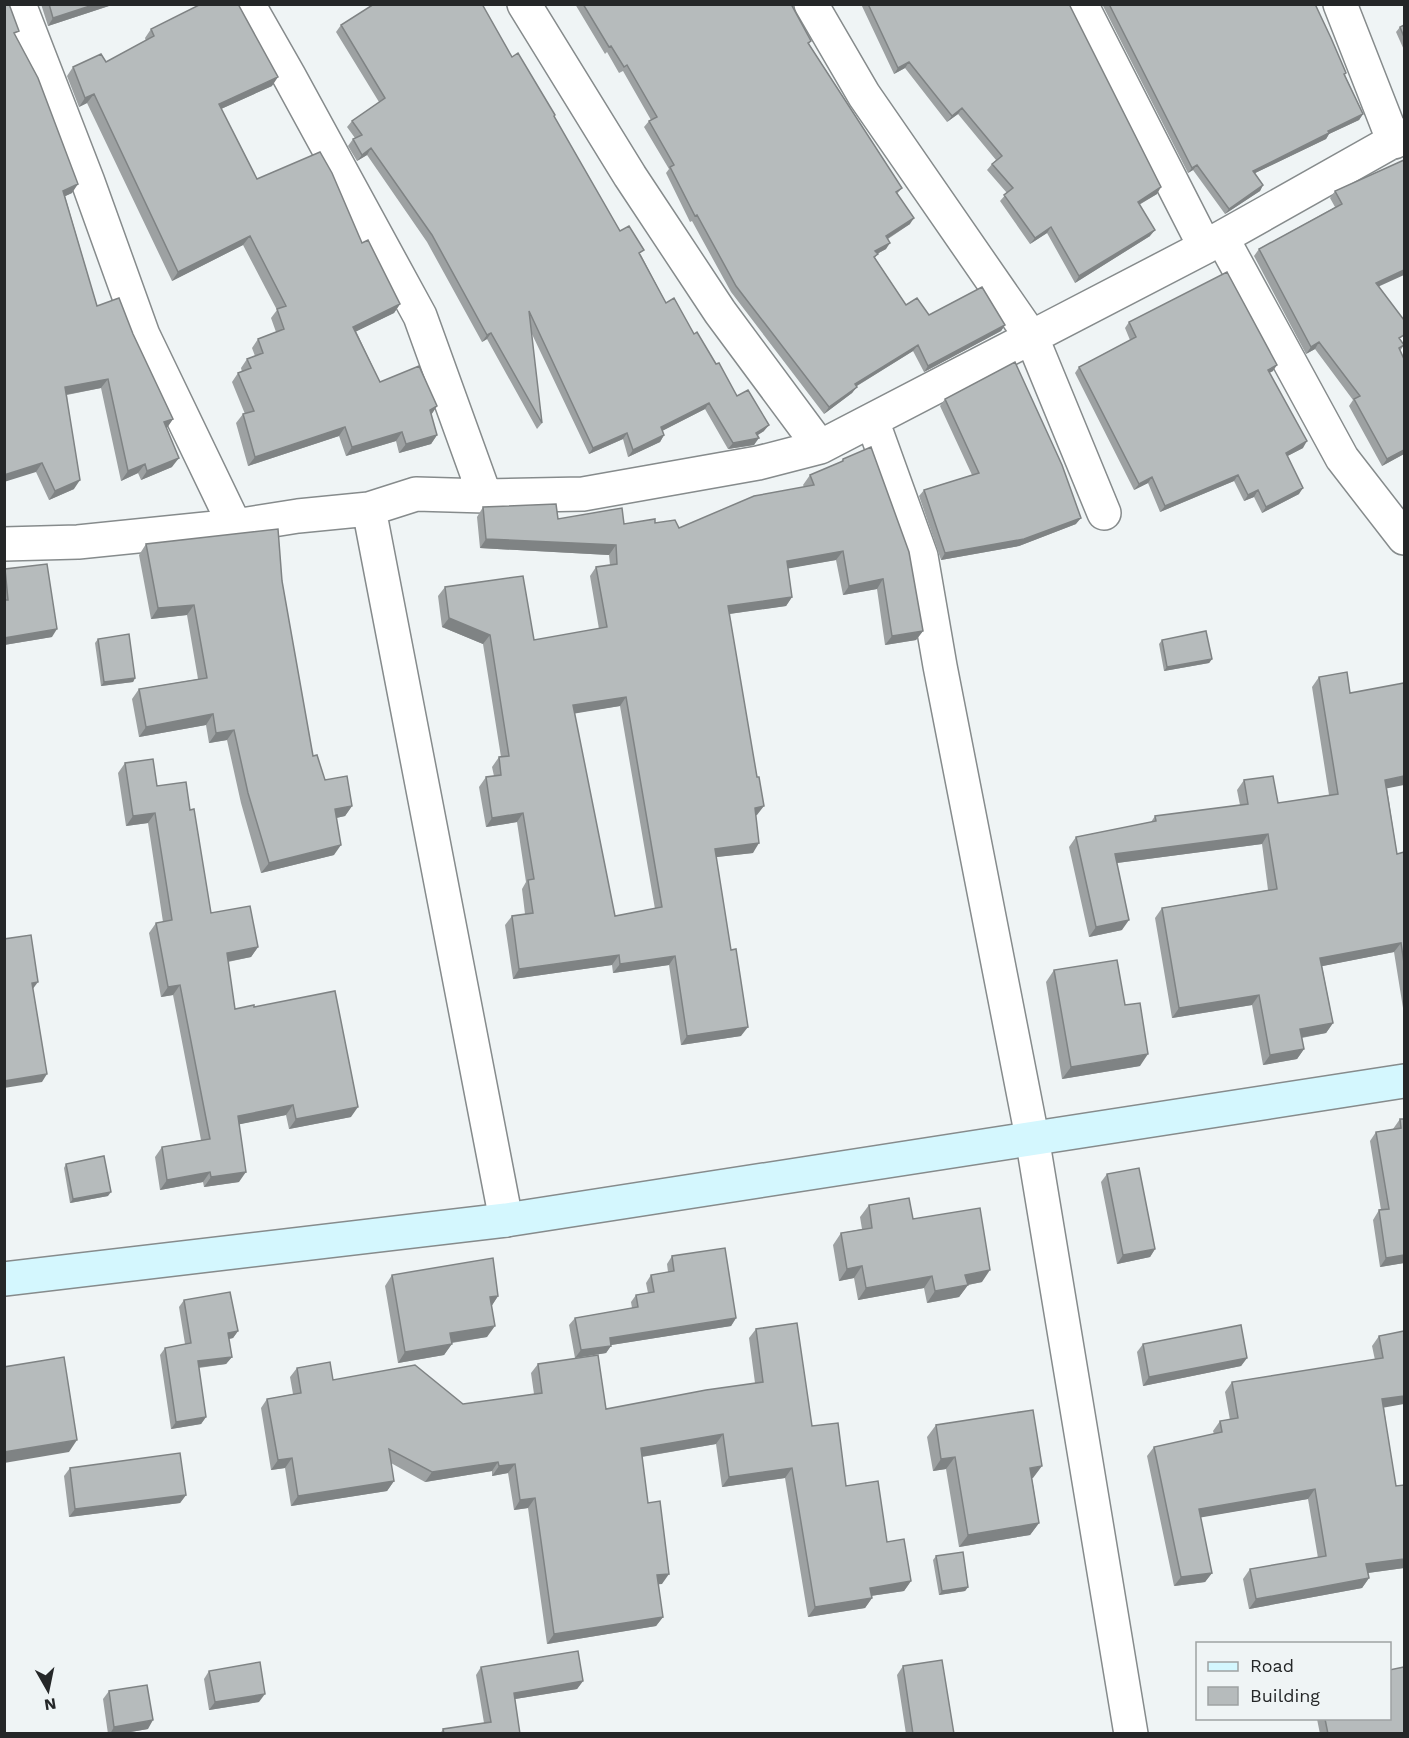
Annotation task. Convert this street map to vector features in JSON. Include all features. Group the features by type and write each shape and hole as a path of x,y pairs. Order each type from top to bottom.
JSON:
{"street":[{"path":"19,4 100,213 143,335 235,526"},
{"path":"248,4 420,316 485,496"},
{"path":"524,4 630,176 720,312 820,447"},
{"path":"811,4 864,95 1032,338 1104,513"},
{"path":"1081,4 1213,242 1342,458 1404,538"},
{"path":"4,544 78,542 235,526 369,508 416,494 485,496 583,494 758,463 820,447 1213,242 1399,139 1340,4"},
{"path":"872,420 921,556 940,666 1032,1137 1131,1734"},
{"path":"369,508 506,1220"},
{"path":"4,1279 506,1220 1032,1137 1404,1082"}],"building":[{"path":"4,4 9,4 19,31 14,33 38,78 78,184 63,191 97,306 119,298 133,334 173,419 164,422 179,458 147,471 145,464 128,471 108,379 65,387 80,480 55,491 42,463 4,475"},
{"path":"49,4 96,4 53,18"},
{"path":"201,4 238,4 278,77 219,104 257,179 320,152 332,173 362,243 368,240 400,304 353,327 380,382 419,366 437,406 430,410 437,435 406,444 402,432 352,447 345,427 255,457 243,414 254,411 238,373 251,368 247,359 263,353 258,339 284,329 277,309 286,306 250,236 178,272 94,94 85,98 73,67 101,54 106,62 154,36 151,29"},
{"path":"374,4 482,4 512,57 518,53 620,231 629,226 644,250 639,253 666,303 674,298 694,334 697,332 716,364 719,363 737,396 748,390 769,425 756,433 759,438 733,443 709,403 661,427 664,435 633,450 627,433 593,448 529,311 542,423 491,333 487,335 432,235 371,148 362,155 353,139 362,135 352,121 385,98 341,25"},
{"path":"583,4 791,4 811,41 808,43 902,188 896,192 914,218 886,236 890,243 875,251 878,254 874,257 906,305 917,298 929,315 982,287 1005,325 928,366 918,345 855,384 857,387 829,407 736,286 697,215 695,216 670,167 674,165 649,121 657,117 627,65 624,67 611,46 609,47"},
{"path":"868,4 1069,4 1161,187 1138,202 1155,230 1079,276 1051,227 1035,238 1004,195 1013,188 992,164 1002,156 962,108 952,116 909,62 898,68"},
{"path":"1109,4 1315,4 1363,114 1253,171 1263,185 1229,209 1197,165 1192,168"},
{"path":"1404,25 1404,37 1400,27"},
{"path":"1404,160 1404,270 1376,283 1404,320 1404,335 1399,338 1404,345 1399,348 1404,359 1404,450 1387,459 1354,399 1360,396 1319,342 1311,347 1259,249 1342,204 1335,191"},
{"path":"1227,272 1277,365 1268,370 1307,441 1286,453 1303,488 1266,507 1258,490 1248,495 1238,475 1165,506 1152,477 1139,484 1079,367 1136,337 1129,322"},
{"path":"1015,362 1062,465 1081,518 1024,539 945,553 924,490 979,473 945,399"},
{"path":"871,447 909,552 923,631 892,636 883,579 849,586 843,551 787,561 792,597 728,606 764,806 755,808 759,843 715,849 731,950 736,949 748,1027 687,1036 675,956 620,964 619,955 519,969 512,916 533,913 528,880 534,879 523,813 492,818 486,777 501,775 499,757 509,756 490,635 449,618 445,587 523,576 534,640 607,627 596,567 617,564 616,545 486,539 483,507 556,504 558,519 622,508 624,524 655,519 655,523 675,520 679,528 754,496 814,485 810,475","holes":["626,697 662,907 615,916 573,705"]},
{"path":"278,529 282,581 313,756 317,755 325,780 347,776 352,806 335,809 341,845 269,863 248,793 234,730 216,733 213,714 146,727 139,689 207,678 194,605 158,608 146,544"},
{"path":"47,564 57,629 4,638 4,600 8,600 5,569"},
{"path":"1206,631 1212,659 1167,667 1162,640"},
{"path":"129,634 135,678 104,682 98,639"},
{"path":"1347,672 1350,693 1404,683 1404,776 1385,780 1397,854 1404,852 1404,963 1401,943 1320,958 1333,1023 1300,1029 1304,1049 1270,1055 1259,995 1179,1008 1162,908 1277,889 1268,834 1115,854 1129,920 1096,927 1076,837 1156,821 1155,816 1248,804 1244,780 1273,776 1278,803 1338,794 1319,677"},
{"path":"153,759 157,786 186,782 190,810 194,809 211,913 250,906 258,947 227,953 235,1009 335,991 358,1107 296,1119 293,1105 238,1116 246,1172 211,1177 210,1172 167,1180 162,1147 210,1139 180,985 168,987 156,923 172,920 155,813 133,816 125,763"},
{"path":"31,935 38,982 32,983 47,1074 4,1081 4,939"},
{"path":"1117,960 1125,1005 1140,1003 1148,1054 1071,1067 1054,970"},
{"path":"1400,1119 1404,1119 1404,1255 1386,1258 1379,1210 1389,1209 1376,1132 1401,1128"},
{"path":"104,1156 111,1192 73,1199 66,1164"},
{"path":"1139,1168 1155,1249 1123,1255 1107,1174"},
{"path":"909,1198 913,1219 980,1208 990,1270 965,1275 968,1285 935,1291 932,1276 866,1288 862,1266 847,1269 841,1233 872,1228 869,1205"},
{"path":"725,1248 736,1318 610,1338 611,1346 581,1350 575,1318 638,1307 636,1295 654,1292 651,1275 674,1271 672,1256"},
{"path":"493,1258 498,1296 490,1297 495,1326 450,1333 452,1344 405,1352 392,1275"},
{"path":"230,1292 238,1331 228,1333 232,1357 198,1361 206,1417 176,1422 165,1348 191,1343 184,1300"},
{"path":"797,1323 812,1426 838,1423 846,1486 878,1481 887,1542 904,1539 911,1581 870,1588 872,1598 815,1607 792,1468 729,1477 723,1434 641,1448 648,1503 660,1501 669,1574 657,1575 663,1617 554,1634 535,1498 520,1500 515,1464 499,1466 498,1462 432,1472 389,1449 394,1481 298,1496 292,1458 278,1460 267,1399 301,1393 297,1368 330,1362 333,1380 415,1365 463,1404 542,1393 538,1364 598,1355 606,1409 763,1382 756,1329"},
{"path":"1241,1325 1247,1358 1149,1377 1143,1344"},
{"path":"1404,1331 1404,1396 1382,1399 1396,1486 1404,1485 1404,1559 1366,1564 1369,1578 1256,1599 1250,1569 1326,1556 1315,1489 1199,1509 1212,1573 1181,1577 1154,1447 1222,1432 1220,1421 1238,1418 1232,1382 1383,1358 1379,1336"},
{"path":"64,1357 77,1440 4,1452 4,1367"},
{"path":"1033,1410 1042,1466 1030,1468 1039,1523 968,1535 955,1457 941,1459 936,1425"},
{"path":"180,1453 186,1495 75,1509 70,1468"},
{"path":"963,1552 968,1587 942,1591 936,1556"},
{"path":"578,1651 583,1681 514,1693 520,1734 444,1734 443,1729 491,1722 481,1667"},
{"path":"942,1660 954,1734 913,1734 903,1666"},
{"path":"260,1662 265,1694 215,1702 209,1671"},
{"path":"1404,1667 1404,1734 1328,1734 1325,1720 1391,1720 1391,1670"},
{"path":"147,1685 153,1720 114,1727 109,1691"}]}
